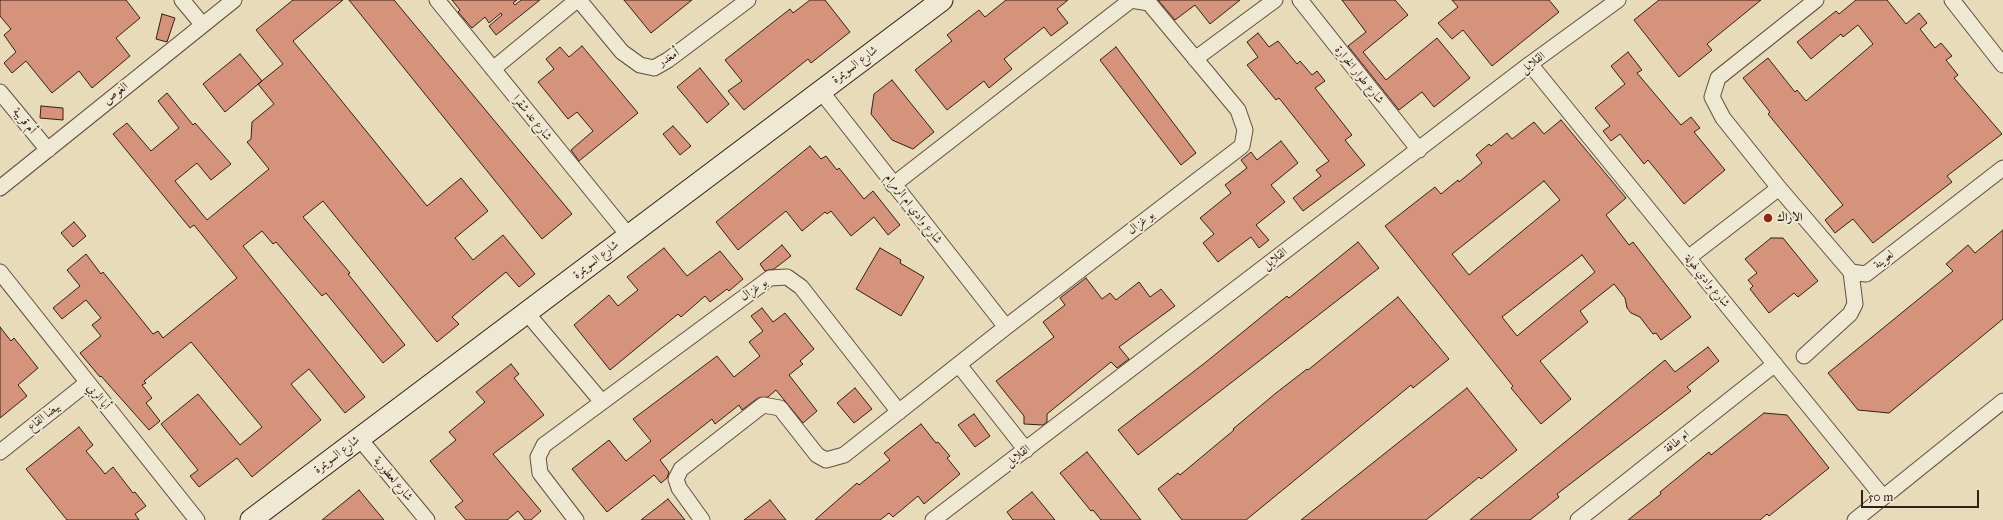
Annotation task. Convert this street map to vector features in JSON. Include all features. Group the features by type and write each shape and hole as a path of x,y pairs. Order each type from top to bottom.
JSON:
{"street":[{"path":"182,0 202,24"},
{"name":"الغوص","path":"0,188 202,24 234,0"},
{"name":"شارع عد شقرا","path":"437,0 628,235"},
{"name":"أمغدر","path":"493,69 578,0 622,52 640,65 654,68 668,60 748,0"},
{"name":"شارع السويمرة","path":"250,520 820,90 942,0"},
{"name":"بو غزال","path":"702,520 679,488 676,479 681,469 763,405 780,408 817,455 826,460 844,455 1006,327 1242,146 1245,130 1238,110 1149,3 1131,0 893,185"},
{"path":"1195,58 1275,0"},
{"name":"شارع طوار الخرارة","path":"1300,0 1419,150"},
{"name":"القلايل","path":"933,520 952,515 1026,450 1530,64 1618,0"},
{"path":"1804,356 1850,314 1855,304 1851,272 1779,188 1723,118 1712,97 1718,78 1816,0"},
{"path":"1952,0 2003,65"},
{"name":"شارع وادي لهولة","path":"1530,64 1883,497"},
{"name":"شارع وادي ام الرمرام","path":"820,90 893,185 1006,327"},
{"name":"أم قريبة","path":"0,92 48,150"},
{"name":"لعوينة","path":"1851,272 1866,274 2003,168"},
{"path":"1688,258 1779,188"},
{"name":"أبا الربي","path":"0,272 197,520"},
{"name":"بو غزال","path":"576,520 540,473 538,457 544,445 770,278 787,278 801,288 899,412"},
{"path":"526,312 602,402"},
{"name":"ام طاقة","path":"1578,520 1775,364"},
{"path":"959,365 1026,450"},
{"name":"بيضا القاع","path":"0,452 87,383"},
{"path":"1855,520 2003,401"},
{"name":"شارع لعطورية","path":"359,438 427,520"}],"building":[{"path":"0,0 126,0 140,18 116,38 130,56 92,88 79,71 52,93 26,61 12,73 4,63 16,52 4,35 11,29 0,16"},
{"path":"293,0 343,0 293,41 427,206 461,178 488,211 455,238 473,260 503,235 535,274 519,287 506,272 452,317 459,324 437,342 323,201 303,217 350,273 348,274 405,345 383,363 326,293 322,296 276,242 273,244 262,231 243,246 365,397 345,413 309,369 291,384 321,420 252,477 237,458 199,487 190,476 198,470 161,424 198,394 240,445 262,427 191,342 144,381 146,383 142,385 152,398 146,403 160,421 149,430 80,353 101,336 92,325 101,318 86,300 62,319 53,308 80,286 67,270 86,254 101,274 103,272 153,334 158,331 163,338 237,278 194,225 190,228 113,134 127,123 151,151 179,128 158,101 167,93 193,125 195,123 231,164 211,180 197,163 175,181 207,220 269,169 247,142 251,139 252,122 274,104 258,84 283,64 256,30"},
{"path":"349,0 394,0 572,214 542,239"},
{"path":"452,0 517,0 513,3 515,5 521,0 540,0 496,35 489,26 502,15 501,13 489,23 485,17 472,28 458,12 460,10"},
{"path":"624,0 692,0 651,33"},
{"path":"810,0 825,0 850,32 811,63 808,59 744,110 728,91 742,81 725,60 790,9 793,13"},
{"path":"1006,0 1068,0 1057,9 1068,23 1051,36 1044,27 1004,59 1012,69 989,88 984,81 947,110 915,70 952,41 947,35 979,10 985,17"},
{"path":"1158,0 1240,0 1210,24 1195,5 1175,20"},
{"path":"1342,0 1395,0 1408,15 1363,52 1386,80 1437,38 1470,78 1434,107 1422,92 1399,110 1348,46 1366,32"},
{"path":"1452,0 1549,0 1559,12 1492,66 1463,30 1452,39 1438,23 1458,7"},
{"path":"1659,0 1761,0 1707,44 1712,50 1679,77 1634,20"},
{"path":"1856,0 1887,0 1906,24 1919,13 1927,23 1920,29 1935,48 1941,43 1952,56 1946,60 1958,75 1954,78 2002,134 1947,176 1952,182 1873,243 1853,219 1835,233 1825,220 1843,205 1768,114 1770,112 1743,78 1768,58 1795,92 1797,90 1806,101 1873,44 1858,25 1843,37 1841,34 1811,59 1797,42 1836,11 1839,14"},
{"path":"162,14 175,18 167,42 156,39"},
{"path":"1258,33 1269,47 1278,41 1297,64 1300,61 1312,75 1317,71 1325,81 1315,88 1352,135 1345,140 1365,165 1303,211 1293,198 1321,176 1316,170 1329,161 1279,98 1276,100 1247,65 1258,57 1247,42"},
{"path":"582,46 638,113 579,161 571,150 593,131 577,112 568,119 538,82 554,69 546,59 560,47 569,57"},
{"path":"1116,47 1196,153 1181,165 1100,60"},
{"path":"1628,52 1642,70 1637,73 1681,125 1691,117 1700,128 1694,132 1725,170 1684,204 1648,160 1644,164 1620,134 1611,141 1603,131 1610,126 1595,108 1625,84 1611,66"},
{"path":"240,54 262,81 225,112 203,84"},
{"path":"700,68 729,104 707,123 677,87"},
{"path":"892,80 934,132 913,149 892,140 871,114 874,94"},
{"path":"41,106 63,108 63,120 40,118"},
{"path":"1561,120 1626,198 1606,215 1629,245 1633,242 1691,317 1661,340 1656,333 1653,334 1640,317 1631,313 1627,308 1625,298 1614,284 1580,311 1588,322 1540,361 1571,399 1541,424 1511,388 1513,386 1385,226 1435,187 1441,194 1458,180 1459,182 1482,163 1476,155 1489,144 1491,146 1507,133 1512,139 1534,122 1544,134","holes":["1544,181 1560,200 1469,275 1452,254","1582,255 1595,272 1517,336 1502,317"]},
{"path":"673,126 691,146 680,155 663,134"},
{"path":"1281,141 1298,163 1271,185 1285,202 1256,225 1269,240 1259,248 1251,237 1218,262 1203,243 1214,234 1200,218 1231,193 1225,185 1247,168 1241,160 1251,152 1257,160"},
{"path":"810,146 821,159 826,156 837,170 839,168 864,199 873,191 900,225 888,235 874,217 851,236 831,211 827,214 825,212 802,231 786,211 738,250 716,222"},
{"path":"74,222 86,236 73,247 61,233"},
{"path":"2003,230 2003,319 1889,413 1858,410 1828,373 1953,271 1946,264 1968,245 1975,253"},
{"path":"1771,238 1783,238 1818,281 1798,297 1794,293 1769,313 1750,289 1753,286 1748,280 1757,273 1745,259"},
{"path":"1358,242 1379,268 1138,455 1118,430 1206,362 1287,296 1289,298"},
{"path":"782,245 791,256 774,269 765,271 760,264"},
{"path":"664,248 687,276 720,251 743,279 729,291 727,289 710,302 705,296 681,317 678,314 610,370 574,325 609,295 618,306 638,290 627,277"},
{"path":"880,248 901,260 900,263 924,277 901,316 856,289"},
{"path":"1086,278 1102,299 1110,293 1116,300 1139,282 1150,297 1161,289 1175,306 1119,347 1129,359 1117,368 1111,362 1047,414 1047,422 1043,425 1024,424 1024,416 996,381 1054,337 1043,322 1065,305 1060,298"},
{"path":"1398,297 1449,359 1413,388 1411,385 1246,520 1182,520 1158,489 1178,473 1180,475 1276,393 1307,369 1308,370"},
{"path":"762,308 773,322 785,313 814,349 800,361 803,364 789,375 817,411 803,423 776,390 768,397 758,398 742,410 739,405 715,424 712,419 660,460 669,472 667,478 661,483 654,475 607,512 572,469 609,440 626,461 651,441 633,419 717,356 734,377 760,356 749,342 763,331 751,316"},
{"path":"0,327 11,341 14,338 38,368 18,385 27,396 0,418"},
{"path":"1708,347 1719,361 1687,387 1691,391 1557,494 1559,497 1530,520 1470,520 1665,360 1675,372"},
{"path":"511,364 519,374 514,378 544,415 493,454 541,511 531,520 525,520 518,511 507,520 466,520 455,507 463,501 430,461 456,440 449,432 485,402 476,392"},
{"path":"855,388 872,409 854,423 837,403"},
{"path":"1467,388 1517,450 1481,479 1479,477 1426,520 1301,520"},
{"path":"1764,413 1787,415 1829,468 1769,516 1767,514 1760,520 1628,520 1661,494 1660,492 1709,452 1711,455"},
{"path":"974,414 990,436 975,447 958,425"},
{"path":"921,424 936,443 938,442 950,456 947,458 960,474 924,504 918,496 893,517 889,513 880,520 815,520 857,483 859,485 890,460 884,453"},
{"path":"79,427 93,445 86,451 105,474 113,467 133,493 135,492 146,506 135,514 139,520 67,520 26,469"},
{"path":"1087,452 1141,520 1101,520 1093,510 1091,511 1060,473"},
{"path":"359,490 384,520 322,520"},
{"path":"1032,492 1055,520 1013,520 1007,512"},
{"path":"668,499 685,520 641,520"},
{"path":"770,500 786,520 744,520"}],"place":[{"name":"الاراك","path":"1768,218"}]}
